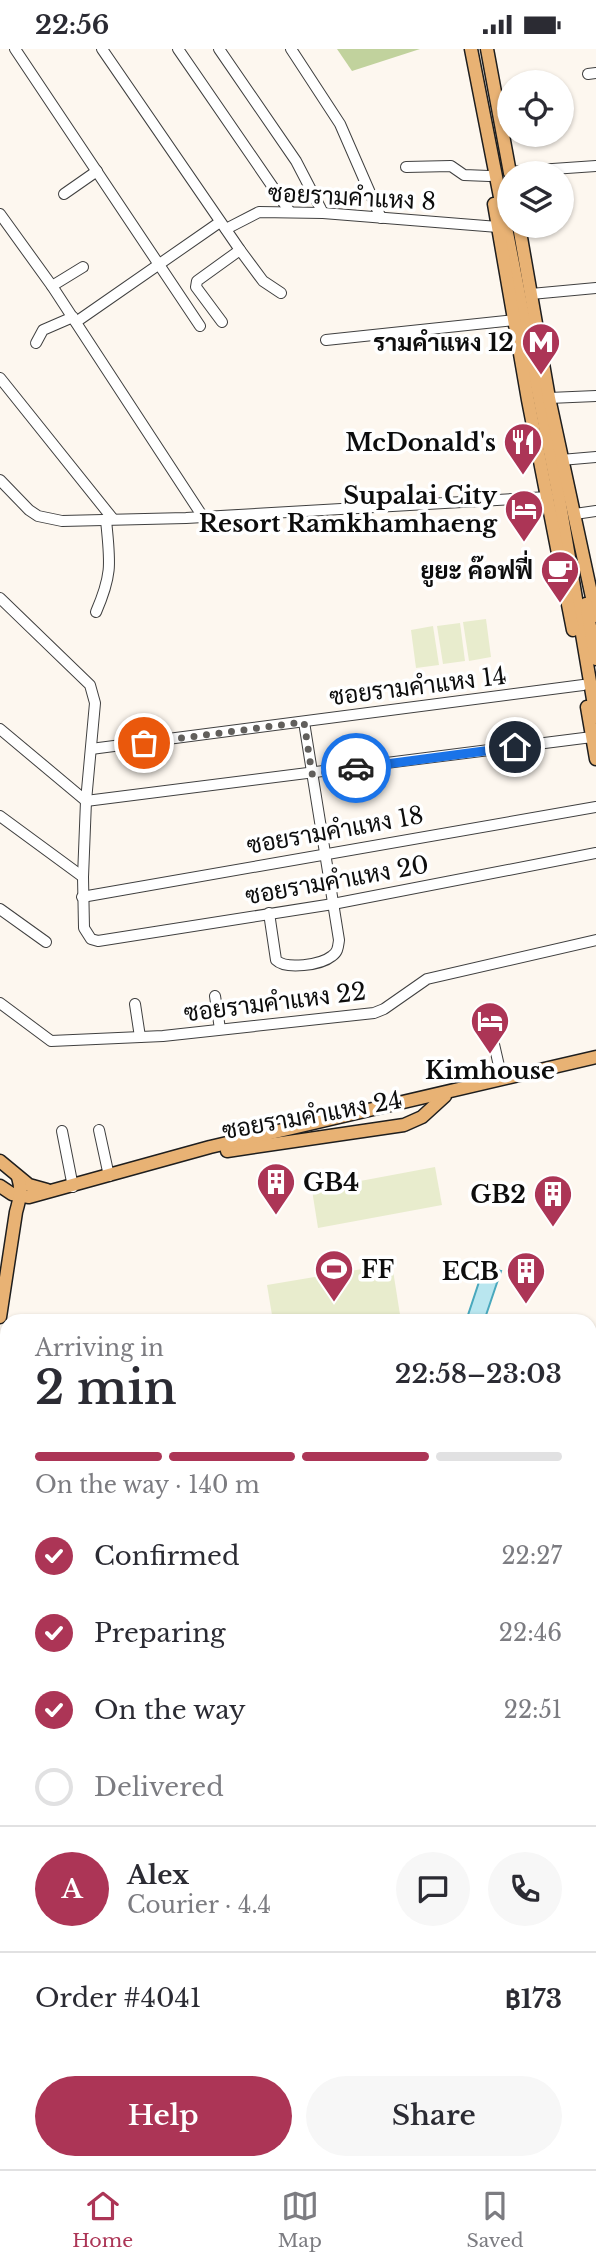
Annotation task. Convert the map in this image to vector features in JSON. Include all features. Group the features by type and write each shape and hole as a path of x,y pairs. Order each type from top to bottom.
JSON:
{"main road":[{"path":"471,49 497,199"},
{"path":"487,49 507,161"},
{"path":"481,100 489,176 497,208"},
{"path":"503,238 514,320 596,759"},
{"path":"504,238 559,498 596,717"},
{"path":"521,238 596,659"},
{"path":"562,463 596,616"},
{"name":"ซอยรามคำแหง 24","path":"21,1197 73,1187 171,1158 596,1057"},
{"name":"ซอยรามคำแหง 24","path":"171,1158 187,1158 413,1122 452,1092"},
{"path":"326,1121 397,1111 400,1114 398,1122 382,1127"},
{"path":"0,1161 34,1188 54,1191"},
{"path":"1,1299 21,1197 22,1189 18,1177"},
{"path":"0,1186 21,1197"},
{"path":"0,1186 16,1212"},
{"path":"16,1212 29,1202 54,1191"}],"street":[{"path":"15,49 201,326"},
{"path":"102,49 240,250 263,281 281,293"},
{"path":"178,49 290,212"},
{"path":"219,49 296,161 323,213"},
{"path":"291,49 340,124 382,218"},
{"path":"406,167 451,166 466,176 489,176"},
{"path":"574,168 596,166"},
{"path":"64,194 97,171"},
{"name":"ซอยรามคำแหง 8","path":"36,342 43,330 74,320 223,226 259,212 323,213 497,224"},
{"path":"0,213 52,286 203,517"},
{"path":"222,323 196,287 197,281 240,250"},
{"path":"52,286 83,267"},
{"path":"531,294 596,288"},
{"path":"326,341 514,320"},
{"path":"0,378 110,520 110,569 107,586 96,613"},
{"path":"549,398 596,396"},
{"path":"562,463 596,457"},
{"path":"0,480 38,516 62,521 203,517 548,497"},
{"path":"575,514 596,511"},
{"path":"0,598 90,685 95,703 86,801 82,897"},
{"name":"ซอยรามคำแหง 14","path":"91,749 583,685"},
{"path":"269,913 276,960 281,964 288,967 322,961 332,957 338,950 339,940 304,722"},
{"path":"0,729 86,801 592,737"},
{"name":"ซอยรามคำแหง 18","path":"82,897 596,807"},
{"path":"0,816 83,877"},
{"name":"ซอยรามคำแหง 20","path":"82,897 84,928 87,935 98,941 333,904 596,853"},
{"path":"0,909 46,942"},
{"name":"ซอยรามคำแหง 22","path":"0,1003 51,1041 140,1037 374,1013 427,979 596,940"},
{"path":"215,996 220,1029"},
{"path":"135,1004 140,1037"},
{"path":"488,1018 502,1079"},
{"path":"99,1130 109,1176"},
{"path":"62,1131 73,1187"}],"green space":[{"path":"337,49 420,49 352,71"},
{"path":"486,619 491,657 469,661 463,622"},
{"path":"460,623 465,661 443,664 437,626"},
{"path":"433,626 439,665 416,668 411,630"},
{"path":"435,1167 442,1205 318,1228 312,1190"},
{"name":"FF","path":"392,1264 400,1314 272,1314 267,1285"}],"water":[{"path":"484,1267 501,1271 486,1314 468,1314"}],"way so far":[{"path":"144,743 304,722 312,774 356,768"}],"place":[{"name":"รามคำแหง 12","path":"541,376"},
{"name":"McDonald's","path":"523,476"},
{"name":"Supalai City Resort Ramkhamhaeng","path":"524,543"},
{"name":"ยูยะ ค๊อฟฟี่","path":"560,604"},
{"name":"Kimhouse","path":"490,1055"},
{"name":"GB4","path":"276,1216"},
{"name":"GB2","path":"553,1228"},
{"name":"FF","path":"334,1303"},
{"name":"ECB","path":"526,1305"}],"route":[{"path":"356,768 515,747"}]}
